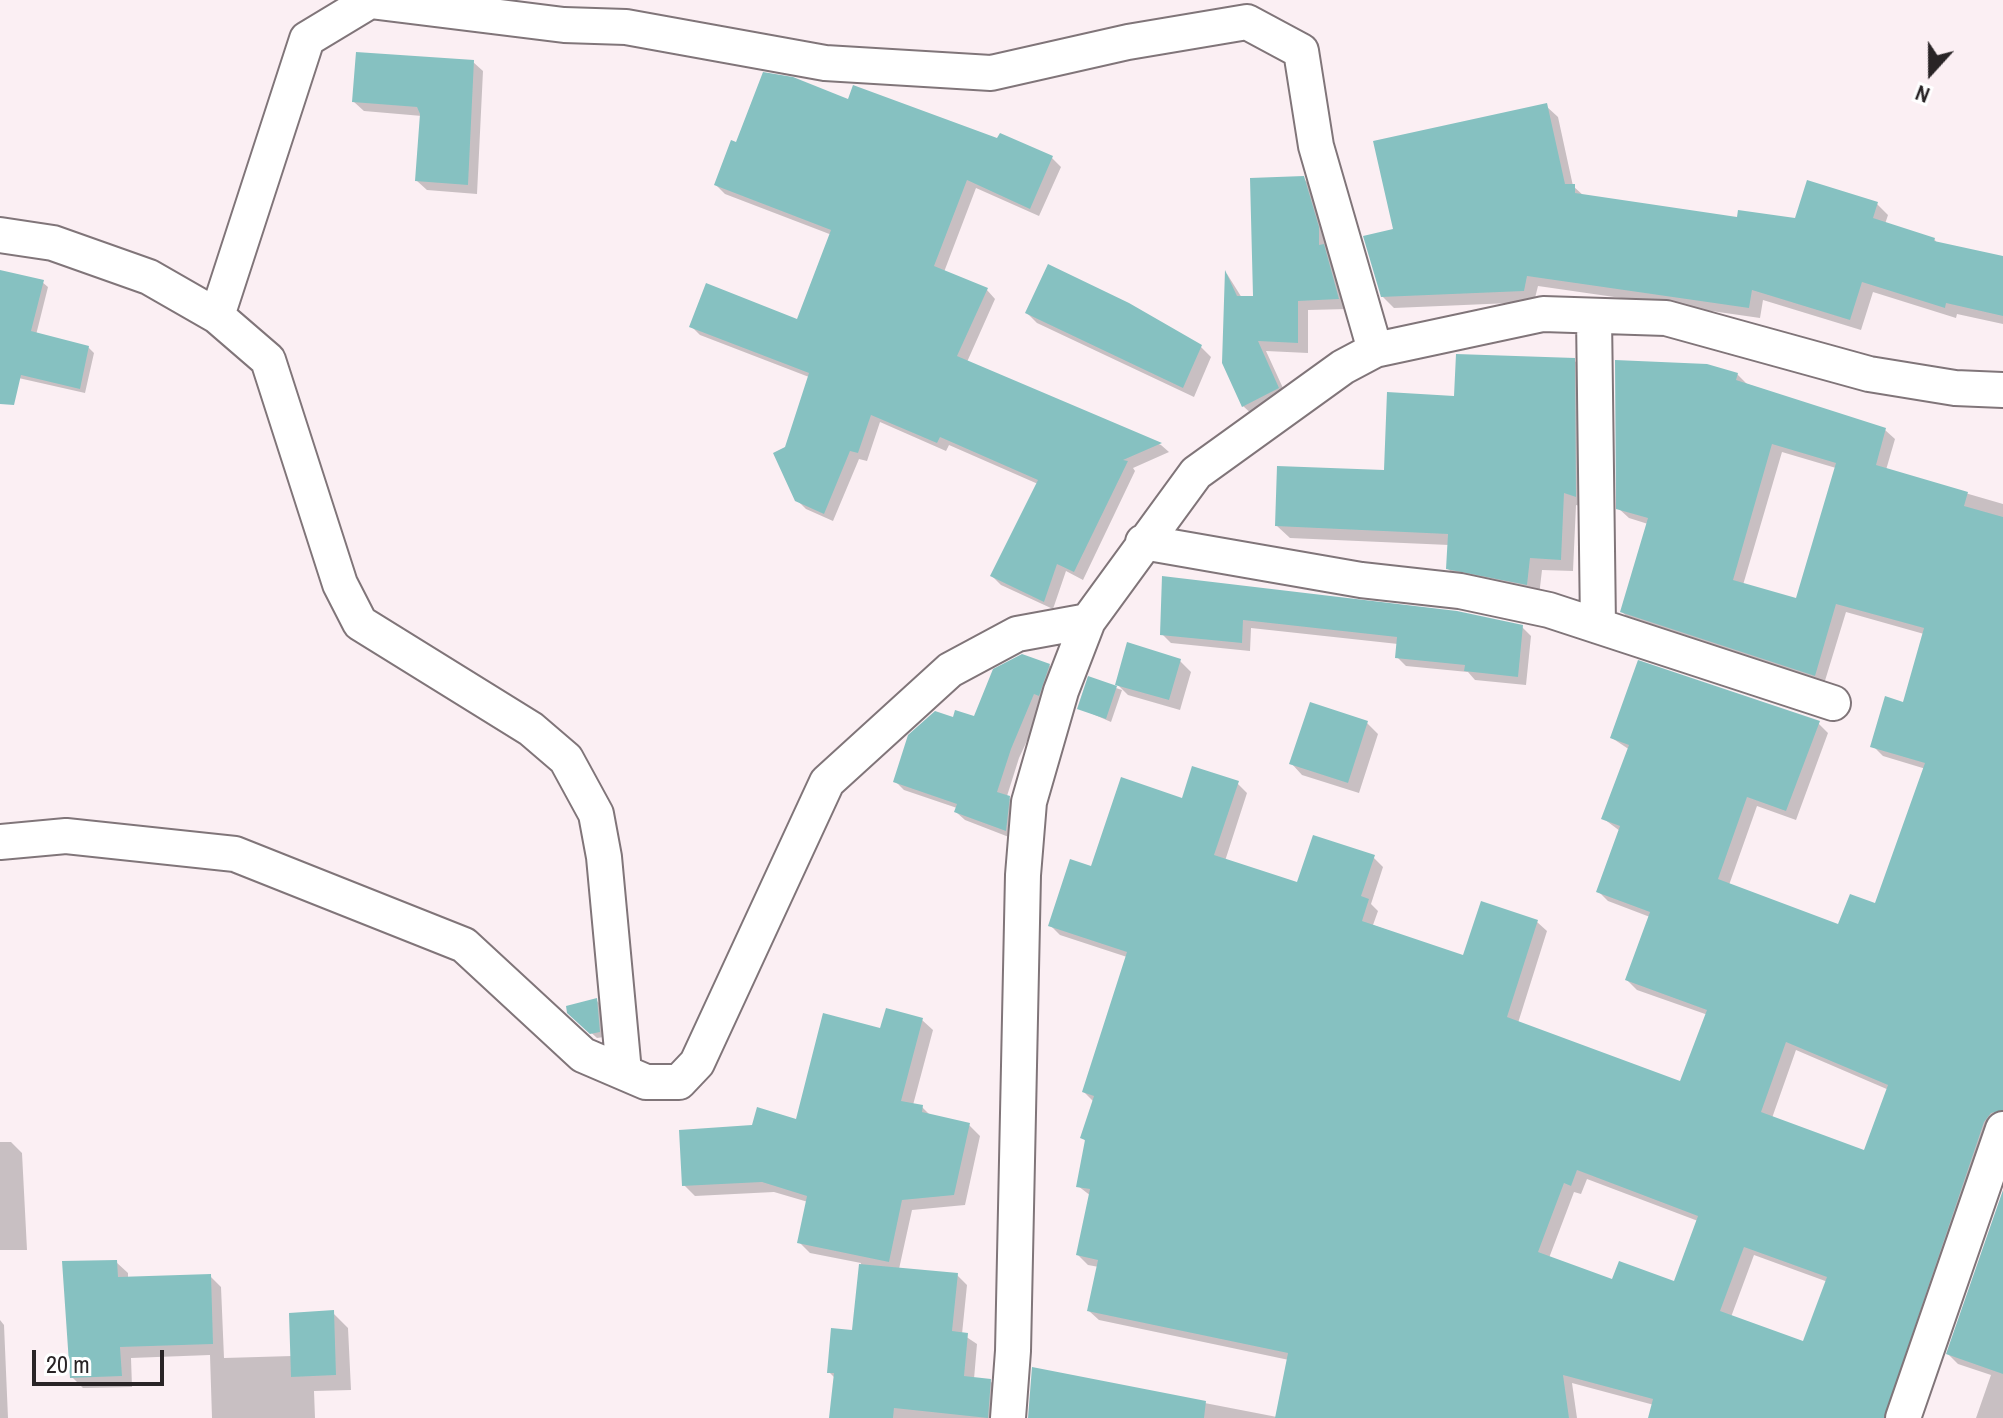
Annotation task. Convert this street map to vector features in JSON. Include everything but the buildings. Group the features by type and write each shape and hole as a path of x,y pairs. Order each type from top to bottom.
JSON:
{"street":[{"path":"217,316 307,39 370,1 564,25 626,27 825,63 991,73 1128,42 1247,22 1301,51 1316,146 1375,350"},
{"path":"0,235 53,243 149,277 217,316 268,360 340,584 360,623 531,729 566,759 596,814 604,857 624,1072"},
{"path":"1008,1418 1013,1351 1023,875 1029,802 1061,691 1088,621 1196,473 1343,367 1375,350 1543,314 1666,318 1869,374 1955,388 2003,390"},
{"path":"1594,316 1598,626"},
{"path":"1143,542 1361,580 1460,591 1549,610 1833,703"},
{"path":"0,842 66,836 235,854 464,945 583,1055 646,1082 679,1082 697,1063 827,782 950,670 1017,634 1088,621"},
{"path":"1903,1418 2003,1129"}]}
